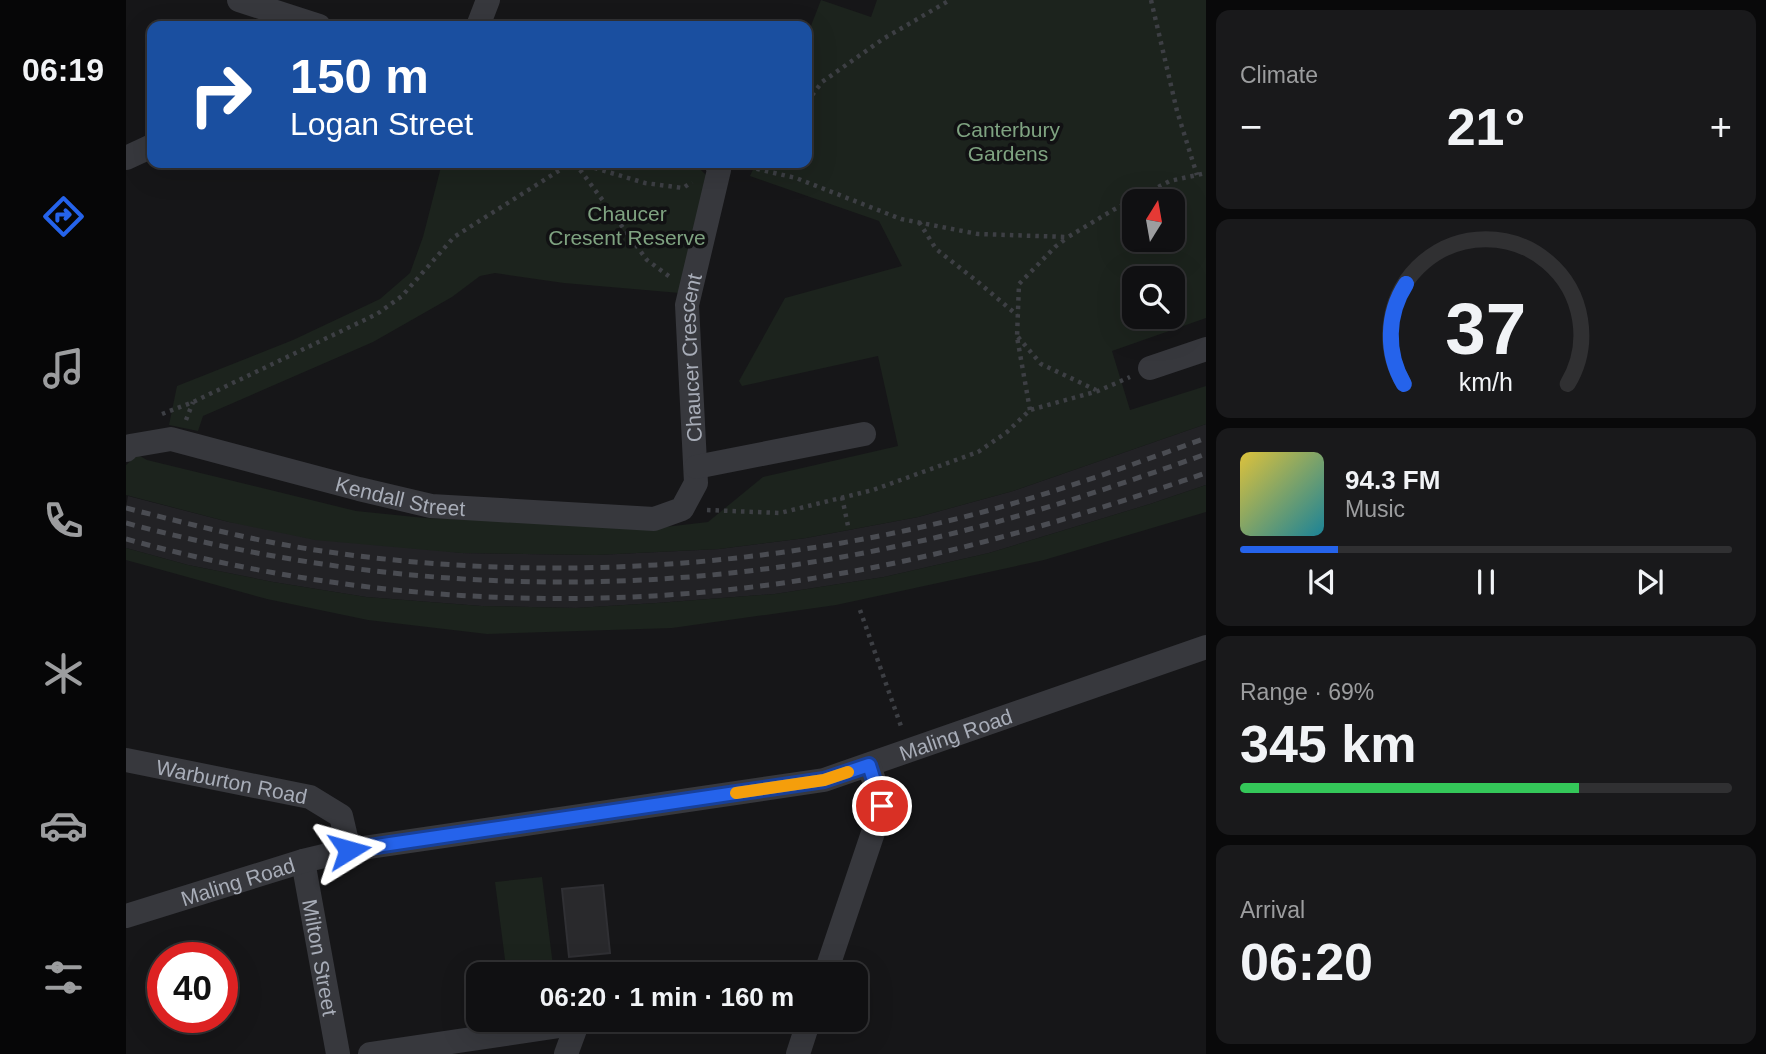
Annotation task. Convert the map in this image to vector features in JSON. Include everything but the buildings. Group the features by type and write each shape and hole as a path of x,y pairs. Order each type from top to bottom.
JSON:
{"street":[{"path":"239,0 304,21"},
{"path":"480,21 488,0"},
{"path":"126,158 147,148"},
{"name":"Chaucer Crescent","path":"682,509 696,483 687,305 718,168"},
{"path":"1150,368 1206,349"},
{"path":"696,467 864,434"},
{"name":"Kendall Street","path":"126,450 130,446 171,439 431,506 654,519 682,509"},
{"name":"Maling Road","path":"126,916 303,861 349,850 824,780 1206,647"},
{"name":"Warburton Road","path":"126,760 310,797 341,816 349,850"},
{"path":"829,962 882,806 869,765"},
{"name":"Milton Street","path":"303,861 338,1054"},
{"path":"370,1054 520,1032"},
{"path":"566,1054 581,1032"},
{"path":"798,1054 805,1032"}],"path":[{"path":"812,95 822,82 883,40 950,0"},
{"path":"1151,0 1177,111 1197,175"},
{"path":"154,417 193,402 377,314 402,296 454,237 567,168"},
{"path":"579,168 647,260 691,292"},
{"path":"592,168 645,183 683,188 694,181"},
{"path":"763,168 901,219 978,234 1068,237"},
{"path":"1030,410 1017,337 1019,284 1068,237 1170,181 1206,173"},
{"path":"919,222 936,249 1018,316"},
{"path":"1017,337 1041,364 1097,391"},
{"path":"682,509 780,513 873,490 978,452 1007,432 1030,410 1097,391 1150,368"},
{"path":"842,497 848,526"},
{"path":"860,610 910,750"}],"shaded area":[{"path":"1206,424 1206,485 989,553 884,577 775,594 576,608 481,606 366,597 273,582 188,565 126,548 128,496 229,522 461,553 596,555 719,549 806,538 918,517 1013,491"}],"green space":[{"name":"Canterbury Gardens","path":"821,0 871,17 877,0 1206,0 1206,318 1185,325 1185,266 1122,266 1122,329 1175,329 1112,351 1130,410 1206,386 1206,424 1013,491 918,517 806,538 719,549 596,555 461,553 315,540 229,522 126,495 126,465 138,455 147,460 356,511 425,518 665,527 708,522 763,477 898,446 878,356 742,386 739,381 785,298 902,266 879,221 750,176 754,168 812,168 812,23"},
{"name":"Chaucer Cresent Reserve","path":"441,168 697,168 707,176 680,293 564,283 495,273 480,276 452,297 373,342 203,416 198,431 169,425 177,386 293,340 380,299 410,273 423,237"},
{"path":"1206,485 1206,512 1044,560 836,605 672,628 487,634 368,620 267,599 126,560 126,548 188,565 366,597 481,606 576,608 657,603 775,594 884,577 989,553"},
{"path":"542,877 553,962 505,962 495,882"}],"railway":[{"path":"126,508 267,541 396,560 478,566 641,566 804,549 964,517 1056,490 1206,438"},
{"path":"126,523 221,546 317,563 412,575 508,581 604,582 700,576 796,565 933,538 1051,506 1206,454"},
{"path":"126,539 214,561 304,578 395,590 486,597 668,595 759,586 849,572 940,553 1074,516 1206,473"}],"slow traffic":[{"path":"736,793 824,780 848,772"}],"route":[{"path":"349,850 824,780 869,765 882,806"}]}
